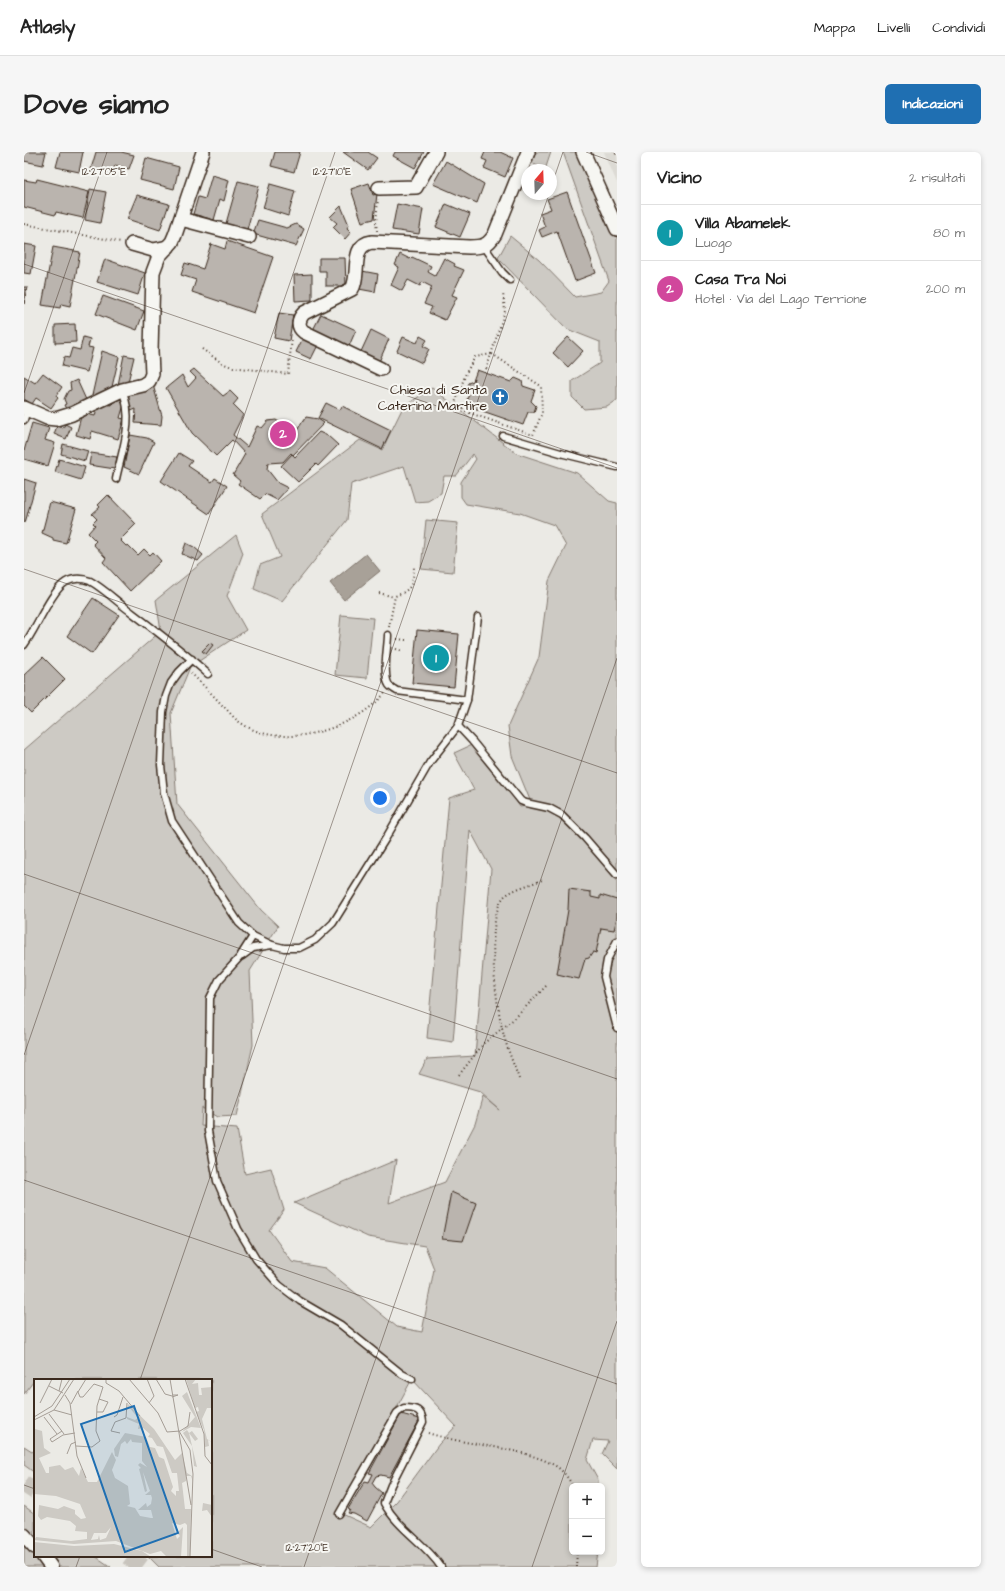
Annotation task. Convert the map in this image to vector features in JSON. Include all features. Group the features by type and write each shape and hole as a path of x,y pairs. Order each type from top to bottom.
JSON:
{"street":[{"path":"25,412 46,418 56,419 72,414 122,390 143,385 151,378 152,277 157,260 174,239 203,152"},
{"path":"379,188 416,187 436,152"},
{"path":"381,369 300,330 299,325 301,317 304,313 352,289 355,281 358,254 361,247 367,243 379,242 469,247 484,246 488,244 495,234 528,152"},
{"path":"583,152 617,229"},
{"path":"181,219 249,237"},
{"path":"132,244 153,250 168,247"},
{"path":"24,1535 34,1546"},
{"path":"44,1557 51,1567"}],"lane":[{"path":"484,246 502,272 510,280"},
{"path":"116,479 128,419 127,404 122,390"},
{"path":"503,436 564,454 617,467"},
{"path":"24,645 54,594 62,584 72,579 80,579 93,583 208,674"},
{"path":"192,660 170,683 163,712 162,765 164,793 172,821 239,924 253,936 272,945 284,948 299,948 315,940 333,923 430,762 458,726 467,700 478,617"},
{"path":"388,635 386,668 388,684 391,687 397,691 467,700"},
{"path":"458,726 521,801 550,808 562,815 585,838 617,875"},
{"path":"253,936 239,958 219,980 210,998 208,1131 217,1181 238,1229 256,1259 279,1285 300,1301 341,1325 386,1361 412,1379"},
{"path":"617,941 607,960 604,977 617,1028"},
{"path":"239,958 253,948 272,945"},
{"path":"339,1514 400,1411 404,1408 417,1410 422,1415 423,1422 391,1485 384,1503 390,1514 433,1556 441,1567"}],"path":[{"path":"379,188 376,223 379,242"},
{"path":"24,224 118,241"},
{"path":"485,373 505,311 503,293"},
{"path":"202,349 232,367 288,374 293,331"},
{"path":"492,354 541,386 542,413 533,435 467,412 455,403 466,373 475,358 492,354"},
{"path":"379,593 394,597 408,590 411,586 414,567"},
{"path":"388,635 394,597"},
{"path":"400,640 406,640"},
{"path":"396,649 403,651"},
{"path":"185,666 240,723 254,730 270,735 284,737 316,734 344,723 377,702 391,687"},
{"path":"519,1079 502,1030 496,991 494,936 497,914 504,896 542,880"},
{"path":"459,1075 484,1043 502,1030 547,985"},
{"path":"419,1430 443,1438 496,1448 541,1459 555,1466 564,1473 570,1483"},
{"path":"576,1567 577,1555"}],"shaded area":[{"path":"536,152 551,152 547,164 532,163"},
{"path":"563,152 583,152 617,229 617,400 607,407 584,409 572,397 572,381 600,363 600,342 567,329 498,258 510,236 539,260 575,297 601,292 609,281"},
{"path":"604,152 617,152 617,183"},
{"path":"432,388 516,453 577,473 609,501 617,503 617,1469 602,1454 608,1441 593,1440 587,1460 598,1480 598,1483 569,1483 569,1555 598,1555 596,1567 159,1567 149,1557 212,1557 212,1379 36,1378 24,1394 24,750 161,631 156,600 236,535 243,553 227,596 246,630 190,667 171,713 177,804 261,910 278,926 250,971 253,1045 237,1116 217,1117 202,1108 201,1126 237,1129 245,1174 271,1168 284,1210 269,1230 292,1262 325,1268 397,1327 422,1332 434,1269 425,1246 368,1237 294,1203 396,1160 389,1203 445,1182 475,1124 483,1096 500,1110 480,1092 419,1074 427,1059 475,1056 491,869 470,830 453,1042 427,1038 449,798 474,790 454,753 478,742 520,807 532,805 512,756 508,726 539,657 549,581 566,546 554,525 520,513 466,504 461,497 461,482 476,459 473,454 456,476 444,476 441,493 428,501 415,502 404,466 351,484 347,520 282,601 254,589 260,565 280,557 262,514 360,440 382,450 403,407","holes":["412,1379 456,1426 439,1444 397,1501 371,1527 340,1513"]},
{"path":"426,520 458,523 453,572 421,569"},
{"path":"366,554 380,571 344,600 330,583"},
{"path":"341,615 373,618 367,678 335,675"},
{"path":"24,1446 34,1452 34,1472 24,1465"},
{"path":"24,1506 34,1513 34,1557 96,1557 111,1567 24,1567"}],"building":[{"path":"24,152 46,152 43,165 24,161"},
{"path":"60,152 83,152 79,172 56,167"},
{"path":"96,152 121,152 134,155 129,169 115,165 113,174 91,169"},
{"path":"275,152 300,152 294,172 271,166"},
{"path":"343,152 368,152 377,158 368,170"},
{"path":"395,152 424,152 415,168 393,156"},
{"path":"485,152 500,152 513,158 505,177 484,168 487,161 482,159"},
{"path":"146,158 179,167 174,189 140,180"},
{"path":"446,161 484,184 477,203 433,184"},
{"path":"212,175 229,180 224,201 220,199 214,220 193,214 198,197 205,199"},
{"path":"37,179 89,192 83,218 56,212 55,215 24,207 24,180 36,182"},
{"path":"238,181 259,186 246,233 225,227"},
{"path":"369,183 373,195 377,194 374,219 362,222 351,189"},
{"path":"270,184 295,191 288,216 263,208"},
{"path":"90,189 106,192 100,223 85,220"},
{"path":"567,192 596,273 575,281 557,231 542,237 539,230 545,227 540,213 551,209 547,200 557,200 557,196"},
{"path":"137,195 169,204 160,230 127,219"},
{"path":"397,204 423,209 419,234 392,230"},
{"path":"446,204 470,214 460,237 436,227"},
{"path":"341,206 349,225 347,228 351,232 345,239 333,227 337,223 330,217"},
{"path":"258,220 287,228 296,224 304,229 296,246 253,234"},
{"path":"227,241 273,257 254,313 192,292 196,280 181,275 185,263 203,269 211,244 225,249"},
{"path":"24,244 36,246 31,274 24,273"},
{"path":"53,247 80,252 70,306 61,304 60,308 42,305"},
{"path":"400,254 410,259 412,257 431,266 428,272 435,276 444,258 455,264 454,266 464,270 452,295 457,297 445,320 429,313 432,307 424,304 432,287 422,282 420,286 408,280 402,291 391,285 399,267 395,265"},
{"path":"319,258 345,258 346,286 326,286 326,271 319,271"},
{"path":"105,259 145,273 138,295 97,282"},
{"path":"362,271 378,274 375,292 359,289"},
{"path":"312,274 312,300 295,301 294,275"},
{"path":"24,287 27,287 24,304"},
{"path":"103,296 144,311 137,330 96,314"},
{"path":"279,313 293,315 289,341 274,338"},
{"path":"321,314 356,330 349,346 313,330"},
{"path":"75,324 76,342 55,343 55,325"},
{"path":"371,330 389,339 378,364 359,356"},
{"path":"304,336 319,343 311,359 296,352"},
{"path":"420,336 427,340 423,346 429,349 422,363 397,351 403,337 417,343"},
{"path":"83,337 90,339 88,347 93,348 87,372 62,366 64,357 69,358 72,348 80,350"},
{"path":"568,337 583,351 568,367 553,353"},
{"path":"102,351 119,357 111,391 91,400"},
{"path":"124,355 134,357 127,386 117,390"},
{"path":"194,369 223,396 230,391 238,399 233,405 243,415 233,435 247,447 257,426 262,428 268,421 276,420 295,433 306,417 318,419 324,423 293,455 291,453 283,462 268,463 267,469 278,483 288,488 277,500 265,494 260,499 238,484 240,481 233,475 245,454 232,440 216,456 192,433 166,388 182,375 188,387 196,378 190,372"},
{"name":"Chiesa di Santa Caterina Martire","path":"477,370 511,382 515,378 522,381 523,386 535,390 531,401 536,406 534,412 528,412 523,425 465,405 469,394 466,390 468,383 473,381"},
{"path":"43,373 62,387 56,396 58,398 51,408 36,398 32,404 24,399 24,376 35,383"},
{"path":"77,380 87,402 67,411 64,405 66,404 64,399 68,391 71,390 70,383"},
{"path":"153,385 162,416 161,425 135,423 136,409 131,411 126,393"},
{"path":"114,398 125,401 120,418 124,419 118,439 92,431 90,439 76,435 82,413 95,416 97,408 100,409 101,403 112,405"},
{"path":"326,403 340,410 342,406 391,430 382,449 318,418"},
{"path":"32,423 49,428 45,440 55,443 48,466 24,459 24,451"},
{"path":"65,424 71,427 66,439 54,434 57,426 63,428"},
{"path":"319,432 328,436 338,445 318,466 316,464 298,482 281,466 292,454 295,457"},
{"path":"130,435 147,438 154,442 139,474 124,467"},
{"path":"63,444 88,451 85,461 61,454"},
{"path":"91,453 117,457 115,469 89,465"},
{"path":"179,453 192,461 188,466 212,482 215,478 227,486 209,514 161,481"},
{"path":"59,459 85,467 81,480 55,472"},
{"path":"24,479 36,483 25,523 24,522"},
{"path":"108,495 136,524 120,540 126,546 128,545 138,555 144,549 150,555 153,552 161,561 130,591 103,562 106,558 93,544 96,541 88,533 95,525 93,523 97,519 92,514 100,507 98,505"},
{"path":"50,502 76,509 66,543 53,540 53,538 42,533"},
{"path":"186,543 194,547 203,555 198,561 182,554"},
{"path":"93,598 119,615 92,654 67,636"},
{"path":"417,630 459,634 454,687 412,683"},
{"path":"210,643 213,645 206,654 202,651"},
{"path":"43,657 65,679 31,713 24,706 24,675"},
{"path":"569,889 591,892 591,897 600,899 600,895 617,900 617,917 614,930 601,928 596,953 593,952 589,958 585,959 579,979 557,974 568,910"},
{"path":"451,1192 476,1203 463,1241 442,1239"},
{"path":"401,1414 420,1419 389,1477 381,1475 376,1476 372,1483 382,1493 367,1521 354,1514 348,1513 350,1510 348,1509 365,1481 369,1482 373,1474 369,1473"}],"tunnel":[{"path":"24,1484 34,1490"},
{"path":"129,1557 143,1567"}],"place":[{"name":"Chiesa di Santa Caterina Martire","path":"500,397"},
{"name":"Casa Tra Noi","path":"283,434"},
{"name":"Villa Abamelek","path":"436,658"}]}
